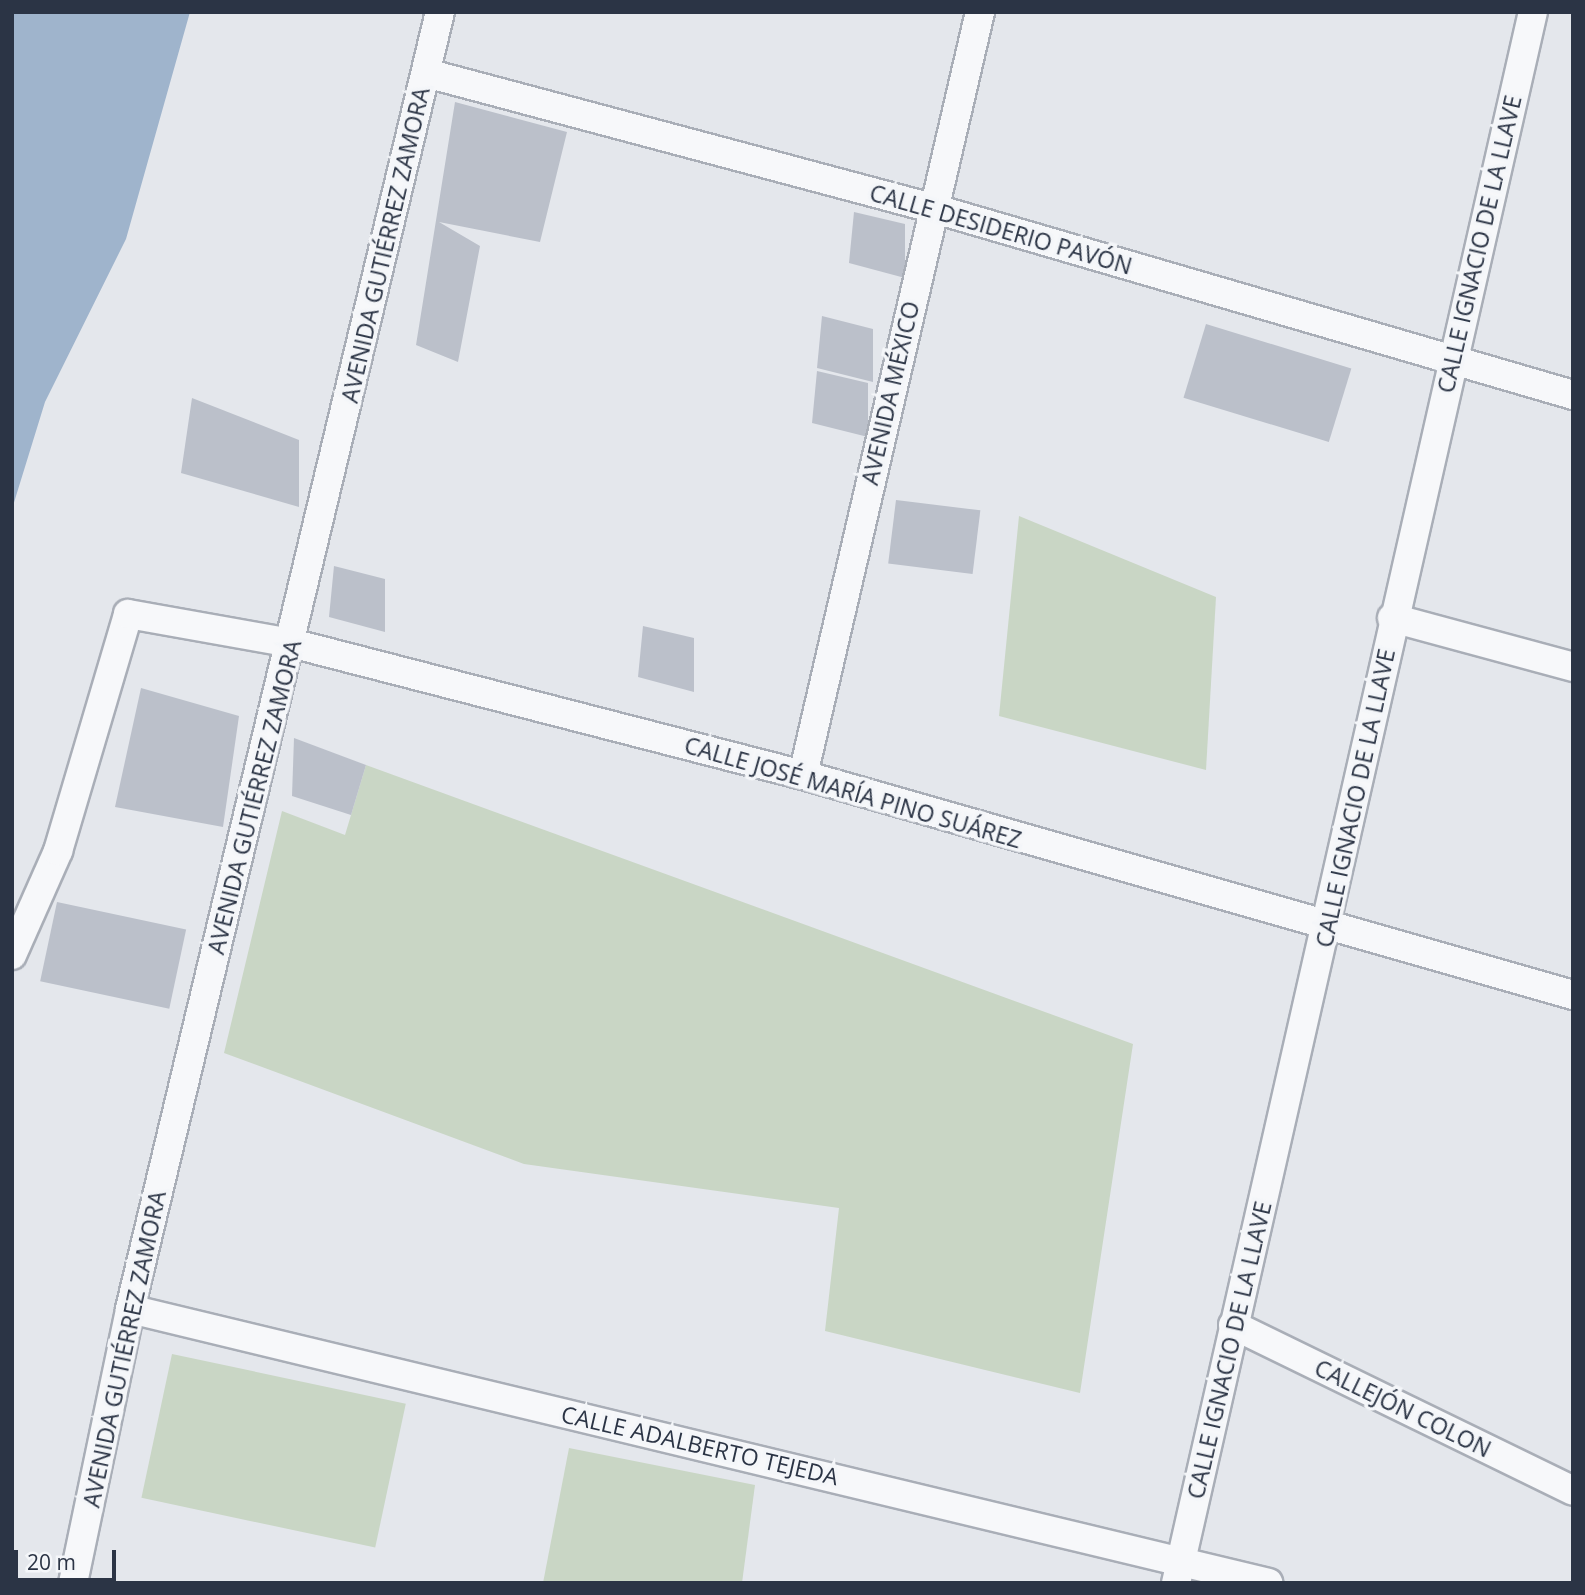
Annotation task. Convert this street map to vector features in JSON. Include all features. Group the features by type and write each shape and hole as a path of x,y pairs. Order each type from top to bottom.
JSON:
{"street":[{"name":"AVENIDA GUTIÉRREZ ZAMORA","path":"73,1583 130,1309 440,12"},
{"name":"AVENIDA MÉXICO","path":"803,775 932,208 980,12"},
{"name":"CALLE IGNACIO DE LA LLAVE","path":"1179,1572 1233,1325 1330,927 1392,618 1533,12"},
{"name":"CALLE DESIDERIO PAVÓN","path":"426,73 932,208 1573,395"},
{"name":"CALLE JOSÉ MARÍA PINO SUÁREZ","path":"12,955 58,851 128,614 291,643 803,775 1573,995"},
{"path":"1392,618 1573,667"},
{"name":"CALLE ADALBERTO TEJEDA","path":"130,1309 1179,1572 1269,1583"},
{"name":"CALLEJÓN COLON","path":"1233,1325 1573,1491"}],"green space":[{"path":"1019,516 1216,597 1206,770 999,716"},
{"path":"366,765 1133,1044 1080,1393 825,1331 839,1208 524,1164 224,1053 282,811 345,835"},
{"path":"172,1354 406,1404 375,1547 141,1498"},
{"path":"569,1448 755,1485 742,1583 543,1583"}],"water":[{"path":"12,12 190,12 126,239 45,402 12,509"}],"building":[{"path":"455,102 567,132 540,242 439,222 480,246 458,362 416,345"},
{"path":"854,212 905,224 905,278 849,263"},
{"path":"822,316 873,329 873,382 817,368"},
{"path":"1206,324 1351,368 1329,442 1183,398"},
{"path":"817,371 868,383 868,437 812,423"},
{"path":"192,398 299,440 299,507 181,473"},
{"path":"896,500 980,510 973,574 888,564"},
{"path":"334,566 385,579 385,632 329,617"},
{"path":"643,626 694,638 694,692 638,677"},
{"path":"141,688 239,716 223,827 115,807"},
{"path":"294,738 366,765 351,815 292,796"},
{"path":"57,902 186,929 169,1009 40,981"}]}
